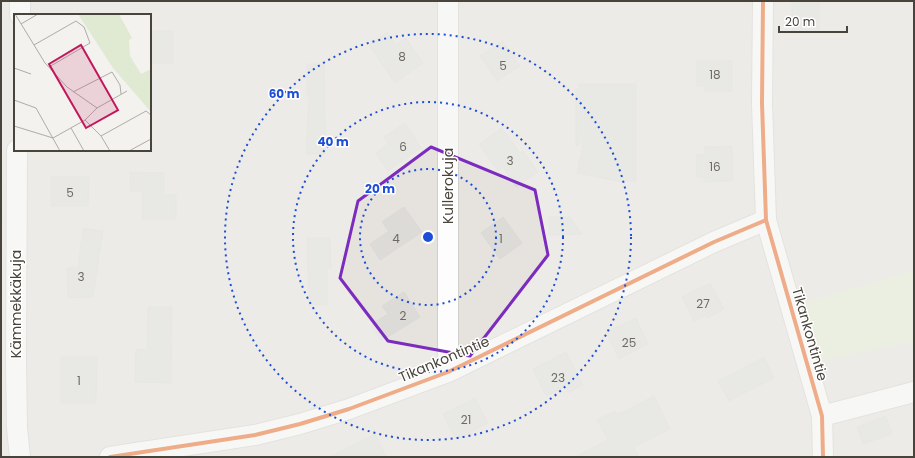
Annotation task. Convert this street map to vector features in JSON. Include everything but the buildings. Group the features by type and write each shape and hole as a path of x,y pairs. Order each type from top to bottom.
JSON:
{"street":[{"path":"20,1 20,14"},
{"name":"Kullerokuja","path":"448,1 448,372"},
{"name":"Tikankontintie","path":"763,1 762,103 766,220 822,416 823,457"},
{"name":"Kämmekkäkuja","path":"17,151 16,361 17,428 20,457"},
{"name":"Tikankontintie","path":"110,457 254,435 300,424 349,409 448,372 714,242 766,220"},
{"path":"822,416 914,392"}],"highlighted area":[{"path":"431,147 535,190 548,255 470,356 388,341 340,278 358,201"}],"shaded area":[{"path":"1,1 914,1 914,457 1,457"}],"green space":[{"path":"914,270 914,342 821,361 803,303"}],"cycle path":[{"path":"763,1 762,103 766,220 822,416 823,457"},
{"path":"110,457 255,435 300,424 349,409 448,372 714,242 766,220"}]}
